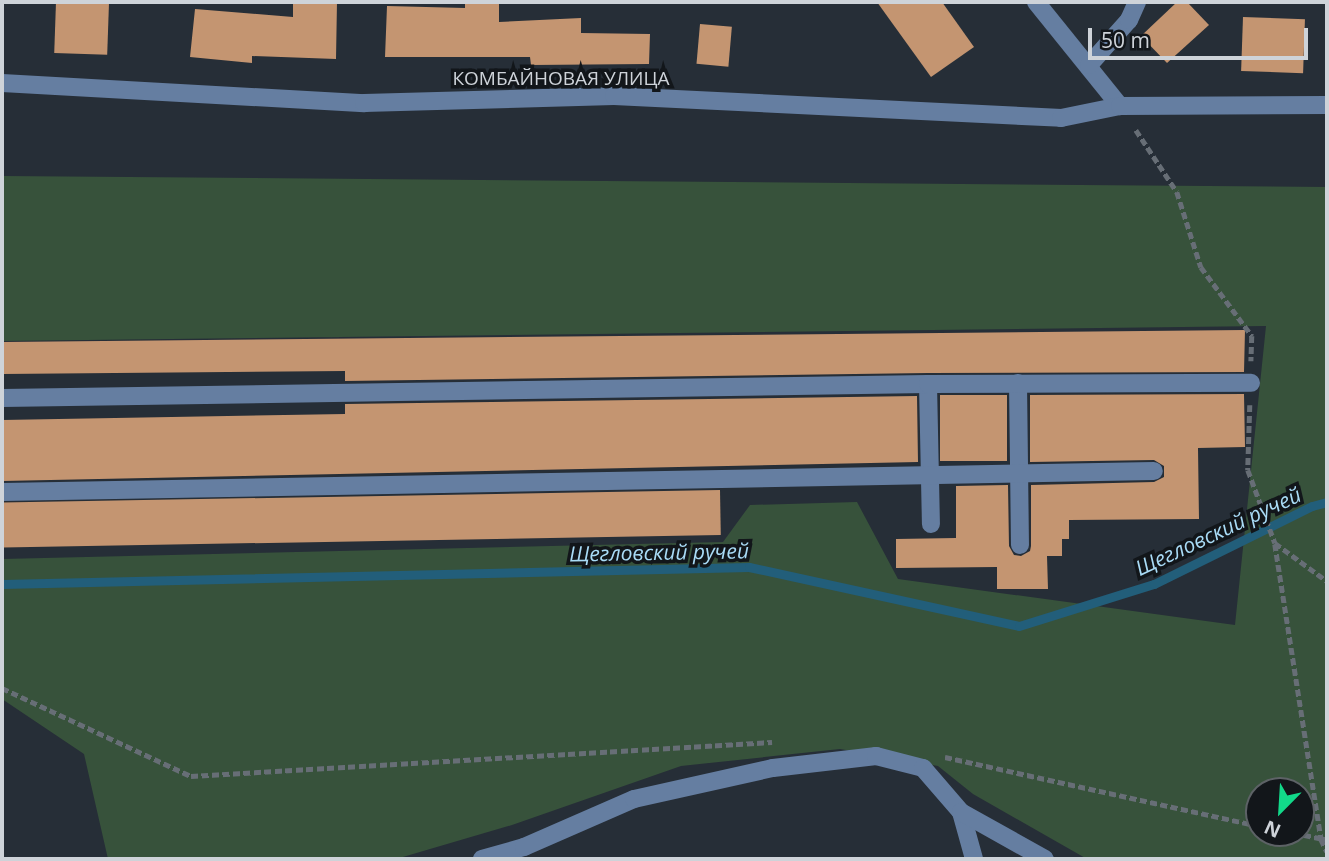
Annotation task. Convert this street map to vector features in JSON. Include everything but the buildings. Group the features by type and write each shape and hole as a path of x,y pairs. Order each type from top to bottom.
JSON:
{"street":[{"path":"1036,2 1120,106"},
{"path":"1089,65 1129,20 1137,2"},
{"name":"КОМБАЙНОВАЯ УЛИЦА","path":"2,83 364,103 614,96 1061,118 1120,106 1327,105"},
{"path":"1018,383 1020,545"},
{"path":"2,398 928,384 1251,383"},
{"path":"928,384 931,524"},
{"path":"2,492 1154,471"},
{"path":"482,859 526,853 634,799 774,768 876,757 923,768 961,812 1045,859"},
{"path":"961,812 974,859"}],"path":[{"path":"1120,106 1177,192 1201,267 1252,336 1248,470 1275,542 1327,852"},
{"path":"1275,542 1327,581"},
{"path":"2,688 191,776 786,741"},
{"path":"936,755 1245,823"}],"green space":[{"path":"2,176 1327,187 1327,859 1087,859 973,794 938,766 840,749 681,766 512,825 396,859 108,859 84,754 2,699 2,559 723,542 750,505 857,502 898,579 1235,625 1266,326 2,341"}],"waterway":[{"name":"Щегловский ручей","path":"2,584 749,567 1019,626 1154,584 1312,506 1327,502"}]}
